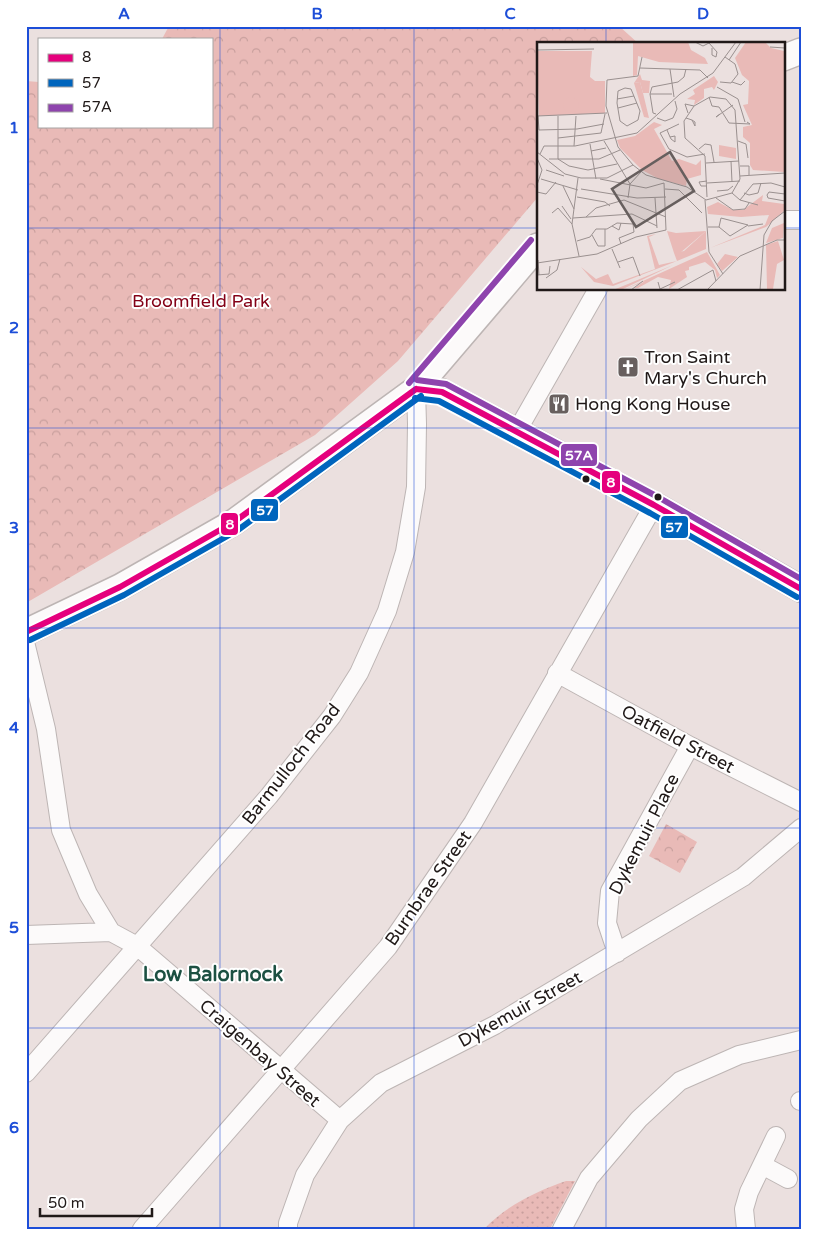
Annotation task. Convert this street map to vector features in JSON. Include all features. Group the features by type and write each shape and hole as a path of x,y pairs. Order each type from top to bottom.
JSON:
{"street":[{"path":"784,58 801,51"},
{"path":"784,220 801,220"},
{"path":"26,632 120,587 234,522 416,390 537,247"},
{"path":"517,431 597,290"},
{"path":"416,390 442,392 654,505 801,589"},
{"name":"Barmulloch Road","path":"26,1073 269,796 332,716 359,673 387,611 406,552 416,488 416,390"},
{"name":"Burnbrae Street","path":"142,1229 388,947 473,824 654,505"},
{"name":"Craigenbay Street","path":"26,646 46,729 61,830 88,894 112,932 137,946 279,1070 340,1120"},
{"name":"Oatfield Street","path":"557,673 690,746 801,802"},
{"name":"Dykemuir Place","path":"617,953 607,922 610,891 690,746"},
{"name":"Dykemuir Street","path":"288,1229 288,1223 304,1175 340,1120 381,1083 495,1025 743,877 801,828"},
{"path":"26,935 112,932"},
{"path":"562,1229 589,1178 639,1119 680,1081 739,1055 801,1040"},
{"path":"746,1229 744,1209 749,1192 776,1136"},
{"path":"762,1166 788,1179"}],"green space":[{"name":"Broomfield Park","path":"169,26 619,26 637,42 537,42 537,198 398,361 315,435 26,603 26,81 38,82 38,128 212,128 212,38 163,38"},
{"path":"666,824 697,842 680,873 649,856"},
{"path":"566,1181 575,1181 550,1229 484,1229 502,1213 522,1200"}],"transit line":[{"name":"57A","path":"409,383 531,240"},
{"name":"57A","path":"417,380 446,384 658,497 801,579"},
{"name":"8","path":"416,389 442,392 654,505 801,589"},
{"name":"8","path":"26,632 120,587 234,522 416,389"},
{"name":"57","path":"30,640 124,595 238,530 421,396"},
{"name":"57","path":"415,398 439,401 650,513 797,597"}],"place":[{"name":"Tron Saint Mary's Church","path":"628,367"},
{"name":"Hong Kong House","path":"559,404"}],"district":[{"name":"Low Balornock","path":"213,975"}]}
